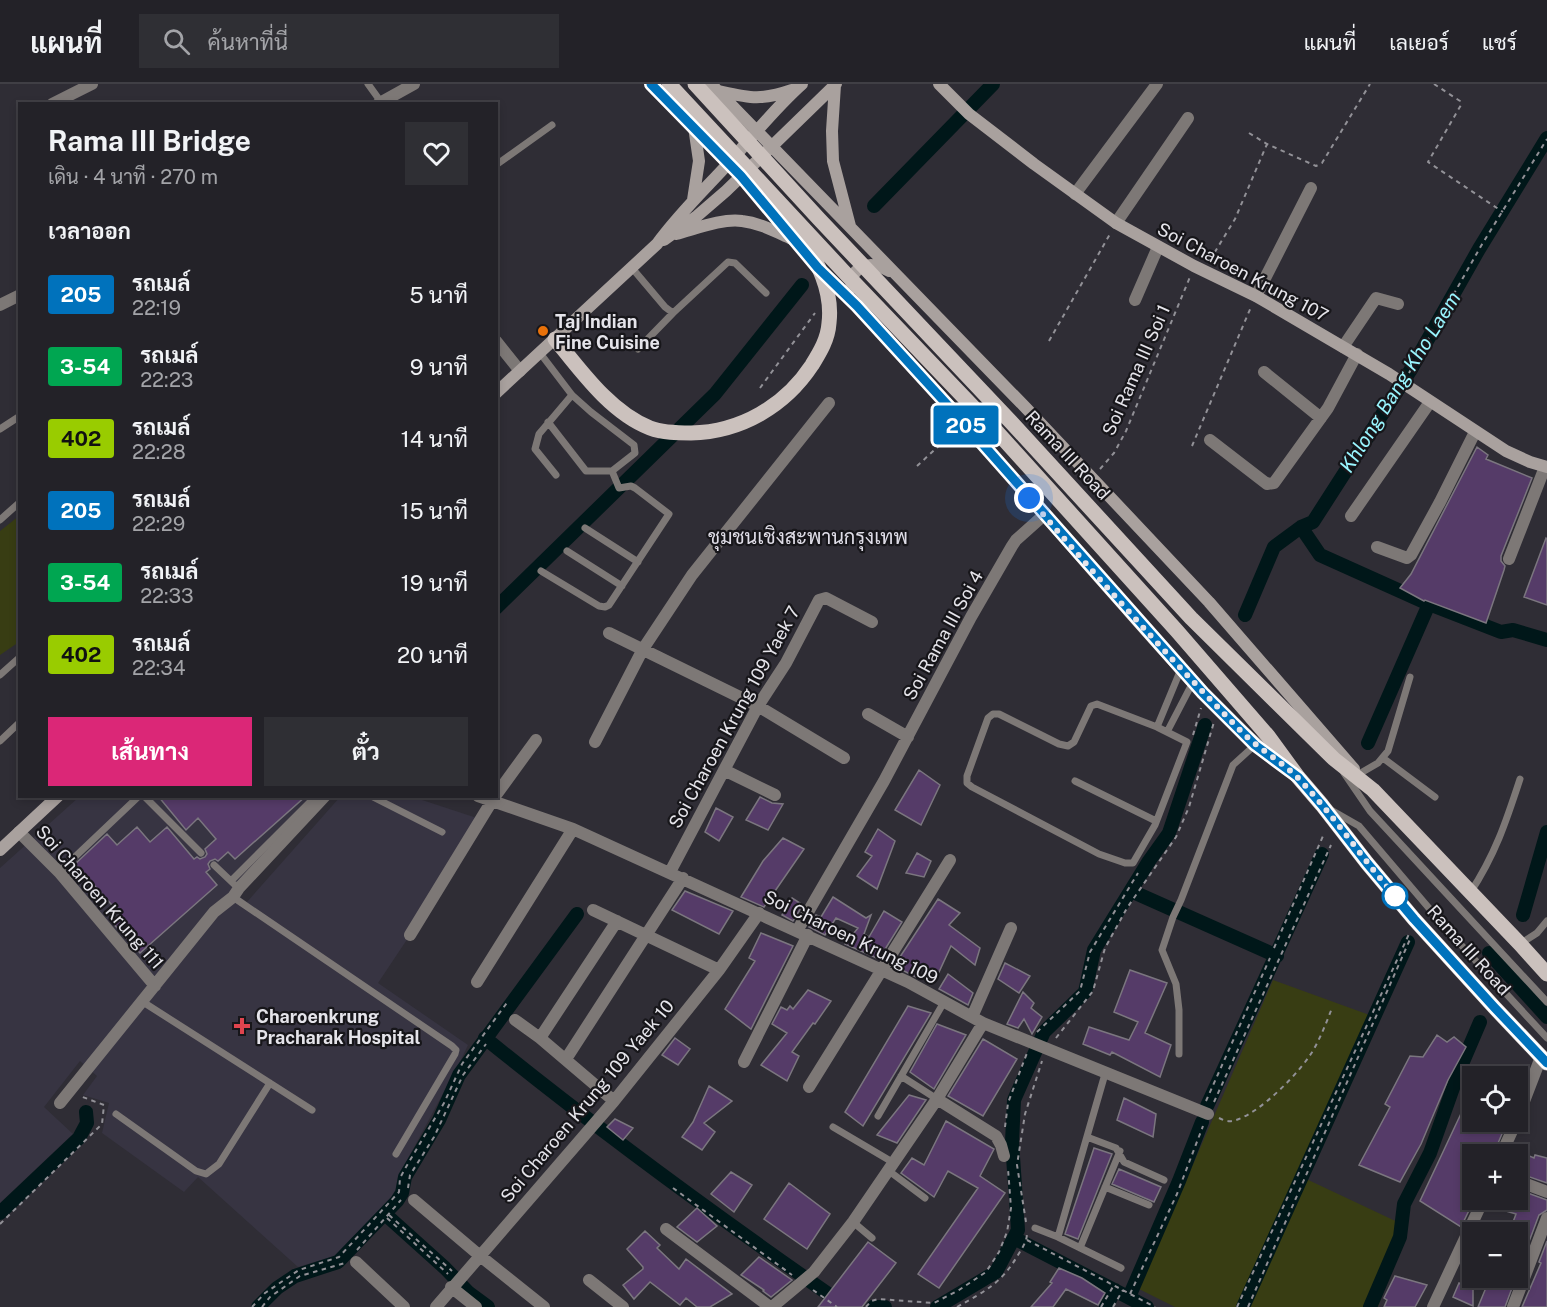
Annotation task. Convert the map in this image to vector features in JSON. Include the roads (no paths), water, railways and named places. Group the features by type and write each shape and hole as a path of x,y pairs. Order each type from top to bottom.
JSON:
{"main road":[{"name":"Rama III Road","path":"651,84 729,162 818,268 857,306 964,423 1193,682 1255,745 1298,777"},
{"name":"Rama III Road","path":"669,84 998,433 1253,718 1414,919 1544,1060"},
{"name":"Rama III Road","path":"695,84 1191,618 1335,759 1372,790"},
{"name":"Soi Charoen Krung 107","path":"939,84 969,114 1116,223 1198,268 1256,296 1357,354 1475,432 1517,456 1546,467"},
{"path":"657,244 697,216 836,85"},
{"path":"836,85 832,131 833,161 850,228"},
{"path":"714,87 747,97 769,98 800,86"},
{"path":"498,391 657,244 756,129 800,86"},
{"name":"Rama III Road","path":"714,87 1209,602 1372,790 1544,967"},
{"path":"693,201 699,161 694,127"},
{"path":"555,339 615,406 631,418 651,428 666,432 702,433 748,421 789,394 800,382 819,354 829,324 829,299 826,285 815,260 784,208"},
{"path":"671,236 713,224 738,220 761,225 795,241"},
{"path":"857,306 851,281 856,270 869,264 876,265 898,277"},
{"path":"0,850 56,798"}],"street":[{"path":"56,102 92,84"},
{"path":"382,102 414,84"},
{"path":"1075,194 1157,84"},
{"path":"1116,223 1188,118"},
{"path":"1256,296 1311,188"},
{"path":"1135,300 1158,247"},
{"path":"0,305 18,296"},
{"path":"1343,347 1376,298 1398,304"},
{"path":"498,344 520,371"},
{"path":"1210,440 1268,484 1274,483 1321,418 1357,354"},
{"path":"1264,372 1321,418"},
{"path":"1351,516 1430,402"},
{"path":"595,742 643,649 692,575 830,403"},
{"path":"1377,547 1401,557 1407,558 1411,555 1475,432"},
{"path":"1509,559 1546,467"},
{"name":"Soi Rama III Soi 4","path":"744,1062 802,933 971,617 1016,540 1044,515"},
{"name":"Soi Charoen Krung 109 Yaek 7","path":"670,872 758,706 786,663 819,600 826,598 872,622"},
{"path":"609,633 758,706 844,758"},
{"path":"868,714 908,737"},
{"path":"498,792 536,740"},
{"path":"724,770 775,795"},
{"path":"60,1103 214,912 323,798"},
{"path":"410,935 494,798"},
{"name":"Soi Charoen Krung 109","path":"494,798 573,829 670,872 882,970 978,1020 1105,1074 1205,1113"},
{"path":"477,982 573,829"},
{"name":"Soi Charoen Krung 111","path":"19,832 59,872 155,986"},
{"path":"808,1087 951,860"},
{"path":"566,1059 682,878"},
{"path":"594,910 719,970"},
{"name":"Soi Charoen Krung 109 Yaek 10","path":"436,1307 614,1101 719,970 759,913"},
{"path":"540,1038 617,921"},
{"path":"666,1229 771,1307 814,1272 853,1222 938,1099 978,1020 1011,928"},
{"path":"515,1020 566,1059 614,1101"},
{"path":"1528,1095 1544,1060"},
{"path":"938,1099 996,1136 1006,1161"},
{"path":"1528,1185 1547,1192"},
{"path":"414,1200 544,1307"},
{"path":"1432,1307 1478,1210"},
{"path":"1513,1307 1547,1218"},
{"path":"356,1262 404,1307"},
{"path":"589,1280 623,1307"},
{"path":"456,1282 476,1307"}],"lane":[{"path":"368,84 379,102"},
{"path":"498,164 552,125"},
{"path":"638,349 672,313 728,262 735,263 766,293"},
{"path":"632,268 672,313"},
{"path":"540,353 572,395 634,445 635,453 612,471 586,471 548,422"},
{"path":"556,475 535,449 539,434 572,395"},
{"path":"0,429 18,417"},
{"path":"542,571 599,606 609,605 669,514 635,488 630,486 619,488 612,471"},
{"path":"0,520 18,504"},
{"path":"585,528 638,562"},
{"path":"567,551 622,586"},
{"path":"0,675 18,659"},
{"path":"1157,727 1181,669"},
{"path":"1359,774 1383,758 1388,751 1410,677"},
{"path":"1167,732 1193,682"},
{"path":"1096,704 1167,732 1185,740 1187,745 1156,822 1143,849 1133,863 1125,863 1099,854 968,783 967,776 988,718 993,714 999,714 1059,744 1068,746 1074,742 1091,706 1096,704"},
{"path":"0,741 18,724"},
{"path":"1179,1054 1179,1011 1176,984 1162,950 1173,916 1233,765 1255,745"},
{"path":"1383,758 1435,797"},
{"path":"1335,759 1370,811 1547,1002"},
{"path":"1470,893 1487,867 1501,837 1520,779"},
{"path":"1075,780 1156,822"},
{"path":"59,872 137,798"},
{"path":"146,798 201,853"},
{"path":"234,889 314,798"},
{"path":"375,798 442,832"},
{"path":"1322,805 1359,826 1451,934 1547,1038"},
{"path":"214,865 234,889 456,1050 456,1054 396,1154"},
{"path":"1520,944 1546,924"},
{"path":"143,1002 312,1110"},
{"path":"878,1116 944,1002"},
{"path":"1058,1237 1105,1074"},
{"path":"901,1076 938,1099"},
{"path":"116,1114 196,1172 206,1174 219,1164 270,1083"},
{"path":"833,1127 892,1167 925,1198"},
{"path":"1087,1137 1116,1148 1120,1151 1124,1162 1164,1180"},
{"path":"1080,1248 1120,1151"},
{"path":"1106,1187 1149,1205"},
{"path":"853,1222 872,1238"},
{"path":"1035,1228 1121,1268"}],"waterway":[{"path":"874,206 993,84"},
{"name":"Khlong Bang Kho Laem","path":"1245,615 1274,547 1301,527 1313,522 1410,371 1479,249 1547,138"},
{"path":"498,606 715,394 802,285"},
{"path":"1301,527 1320,555 1429,604 1368,743"},
{"path":"1429,604 1501,632 1513,630 1547,640"},
{"name":"Khlong Bang Kho Laem","path":"937,1307 996,1272 1018,1230 1012,1142 1014,1100 1044,1032 1085,992 1094,950 1169,833 1205,725"},
{"path":"1523,915 1547,832"},
{"path":"1207,1106 1322,854"},
{"path":"1131,891 1277,956"},
{"path":"258,1307 277,1288 295,1276 338,1262 397,1201 402,1193 405,1177 439,1120 459,1075 577,914"},
{"path":"1243,1307 1408,942"},
{"path":"1489,953 1547,1017"},
{"path":"1370,1307 1400,1237 1404,1204 1430,1153 1459,1071 1480,1022"},
{"path":"485,1038 663,1176 847,1307"},
{"path":"0,1213 79,1138 87,1123 86,1112"},
{"path":"1129,1297 1202,1122"},
{"path":"385,1214 469,1293 488,1307"},
{"path":"1014,1238 1147,1307"},
{"path":"1106,1307 1115,1290"},
{"name":"Khlong Bang Kho Laem","path":"873,1307 885,1307"}],"place":[{"name":"Taj Indian Fine Cuisine","path":"543,331"},
{"name":"Charoenkrung Pracharak Hospital","path":"242,1026"}],"district":[{"name":"ชุมชนเชิงสะพานกรุงเทพ","path":"808,537"}]}
